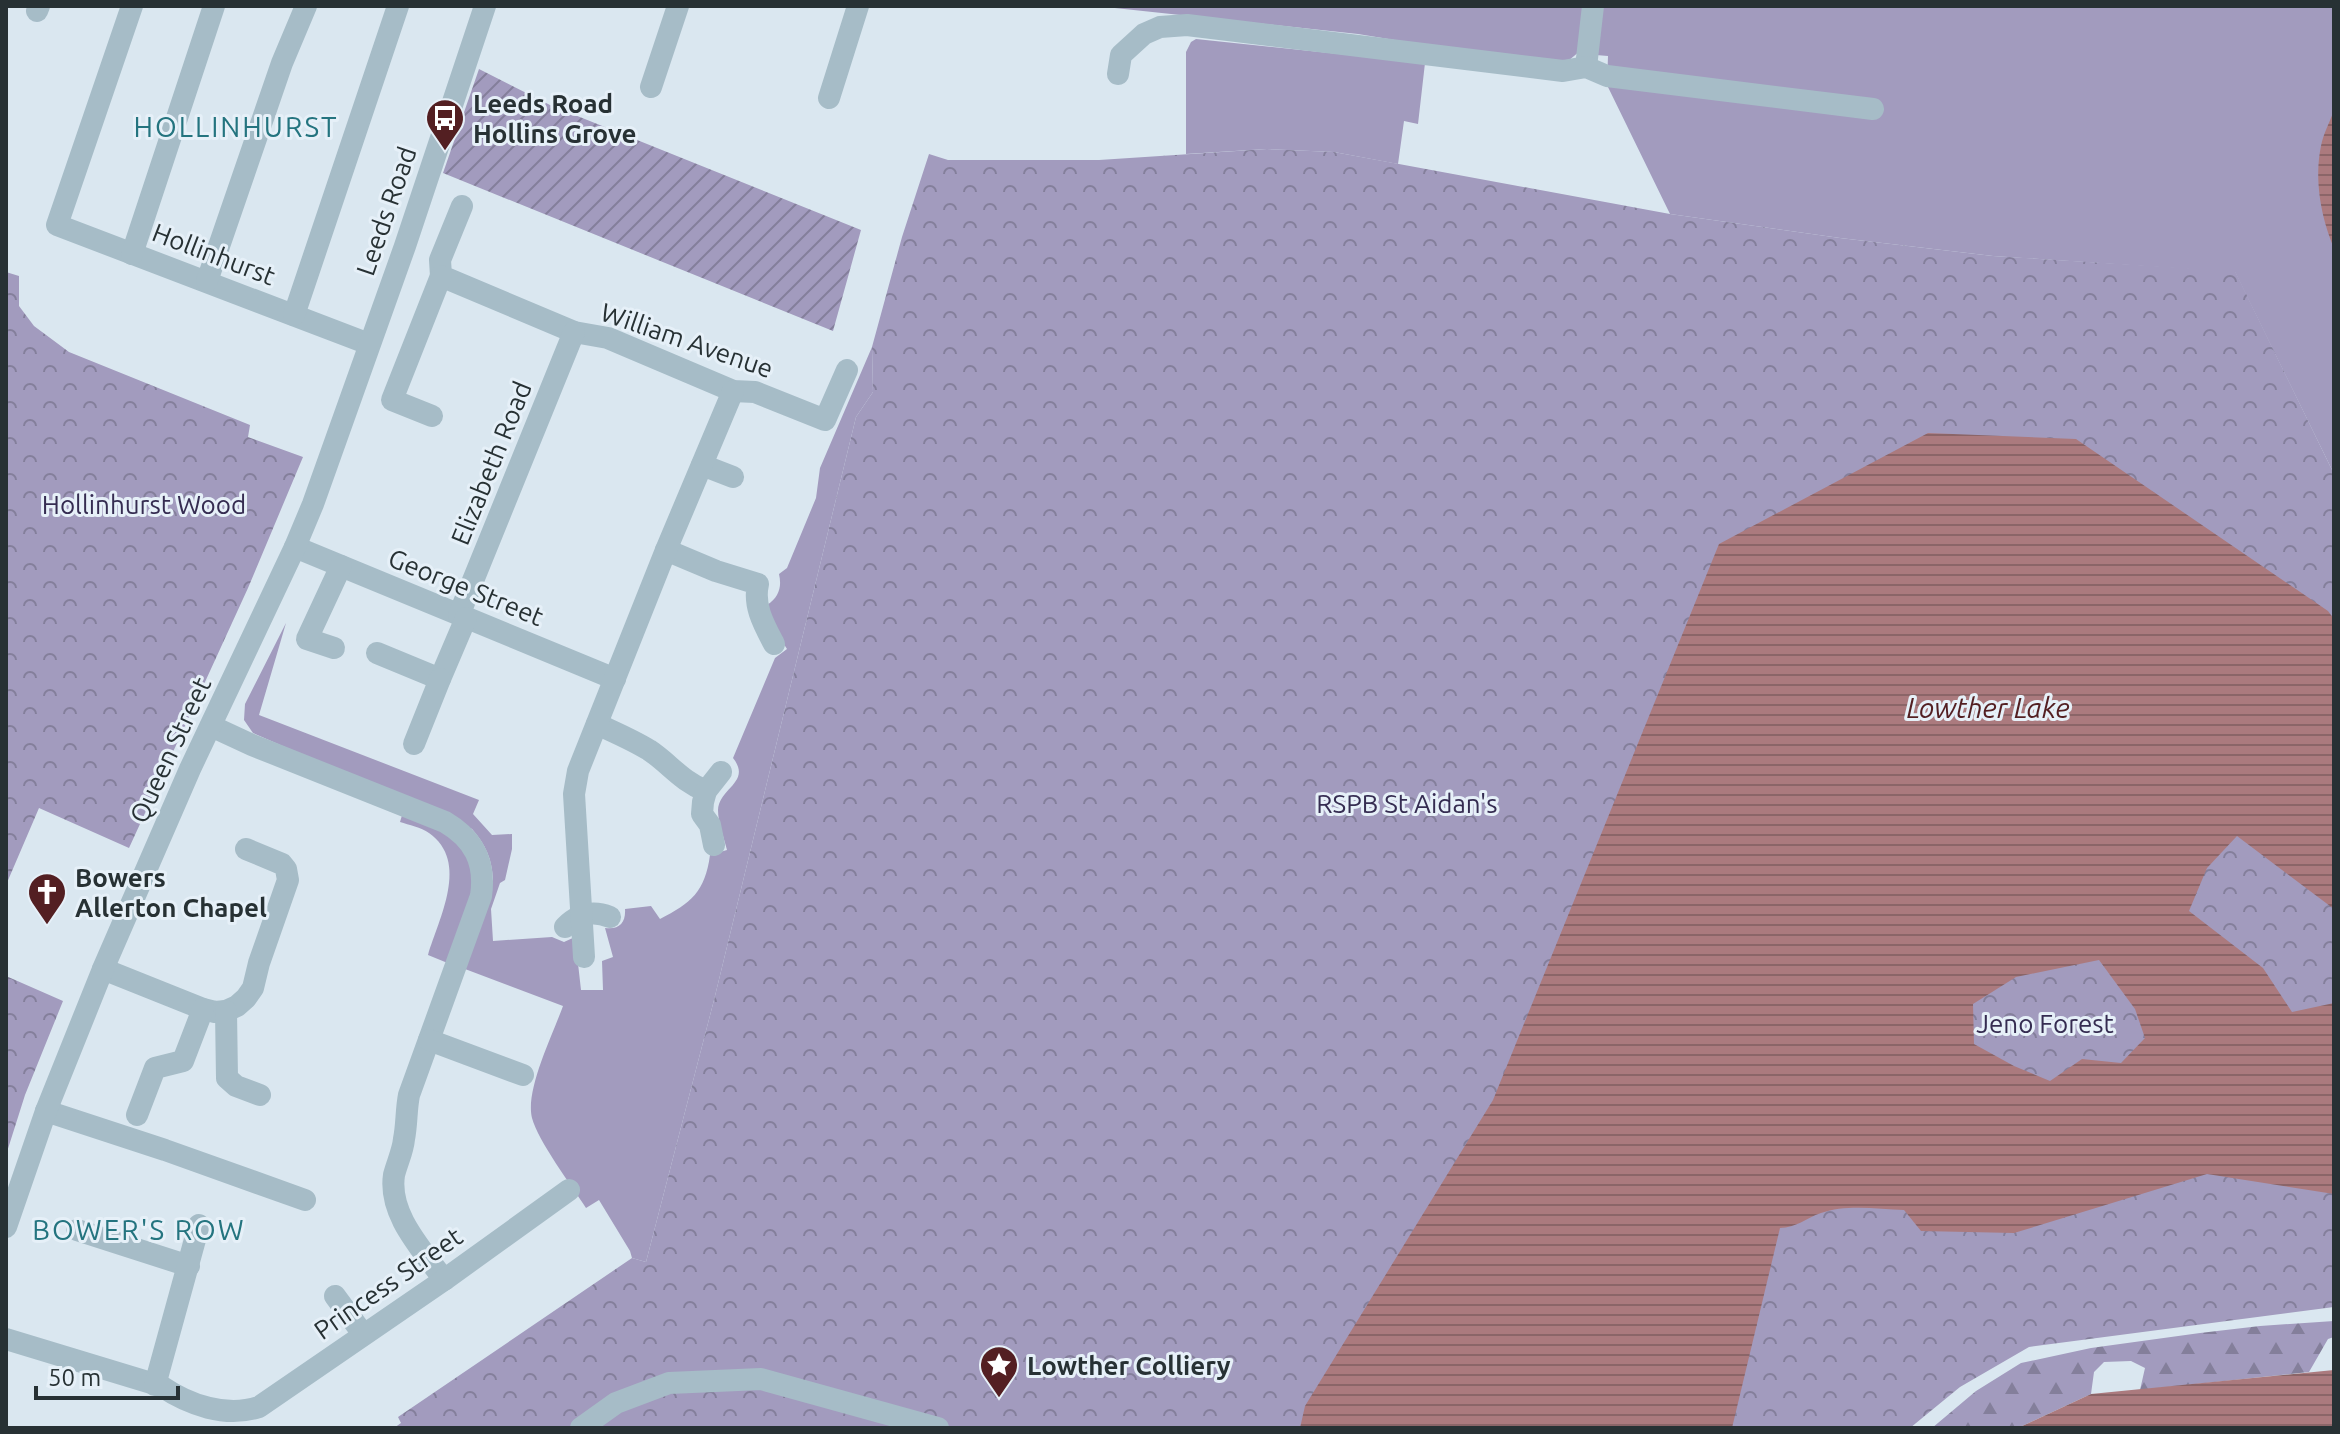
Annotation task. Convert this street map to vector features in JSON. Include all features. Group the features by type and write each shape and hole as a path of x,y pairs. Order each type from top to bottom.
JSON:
{"street":[{"path":"132,6 57,225 132,254"},
{"name":"Hollinhurst","path":"214,6 132,254 369,344"},
{"path":"207,281 282,63 306,6"},
{"name":"Hollinhurst","path":"294,315 398,6"},
{"name":"Leeds Road","path":"338,433 405,246 485,6"},
{"path":"651,87 678,6"},
{"path":"829,98 858,6"},
{"path":"1586,67 1593,6"},
{"path":"1118,74 1121,55 1144,34 1160,27 1187,25 1563,71 1586,67 1607,76 1873,109"},
{"path":"432,416 392,400 441,276 440,260 462,206"},
{"name":"William Avenue","path":"441,276 574,332 608,338 733,391 755,392 825,420 847,370"},
{"name":"Elizabeth Road","path":"414,744 574,332"},
{"path":"584,957 573,921 574,794 578,771 733,391"},
{"name":"Queen Street","path":"6,1227 46,1111 103,969 295,547 338,433"},
{"path":"702,465 733,477"},
{"name":"George Street","path":"295,547 615,679"},
{"path":"666,550 758,584 755,595 757,606 774,644"},
{"path":"334,648 307,639 341,566"},
{"path":"377,653 440,679"},
{"path":"597,724 648,750 681,778 706,791"},
{"path":"211,726 445,822 458,830 477,852 483,881 481,896 409,1095 405,1139 394,1176 401,1217 444,1280"},
{"path":"714,845 710,825 702,814 706,791 721,772"},
{"path":"103,969 203,1009 215,1012 237,1006 253,988 288,880 282,864 246,849"},
{"path":"573,921 598,913 610,917"},
{"path":"137,1115 155,1068 183,1061 203,1009"},
{"path":"226,1011 227,1078 236,1086 260,1095"},
{"path":"429,1040 523,1075"},
{"path":"46,1111 305,1200"},
{"name":"Princess Street","path":"6,1339 155,1385 200,1405 223,1411 248,1411 259,1407 444,1280 569,1190"},
{"path":"155,1385 199,1225"},
{"path":"77,1230 189,1266"},
{"path":"335,1296 363,1334"},
{"path":"581,1428 616,1403 669,1383 761,1379 938,1428"}],"green space":[{"path":"1096,6 1586,6 1580,51 1568,61 1498,57 1358,34"},
{"path":"1602,6 2334,6 2334,474 2235,272 1993,256 1670,214 1607,85 1608,56 1596,55"},
{"path":"1196,39 1425,63 1418,124 1404,121 1398,164 1334,152 1267,149 1186,154 1186,52"},
{"path":"479,69 550,105 861,230 833,331 443,173"},
{"name":"RSPB St Aidan's","path":"1267,149 1334,152 1670,214 1840,238 1993,256 2235,271 2334,474 2334,1307 2029,1347 1960,1387 1910,1428 394,1428 401,1423 398,1417 632,1258 646,1262 714,1000 856,417 873,392 872,347 929,154 948,160 1099,160"},
{"name":"Hollinhurst Wood","path":"6,272 19,276 19,306 34,326 69,352 250,425 248,437 303,457 248,588 129,848 39,808 6,885"},
{"path":"872,347 873,392 856,417 714,1000 646,1262 632,1258 599,1200 586,1208 535,1128 532,1093 563,1006 465,969 493,880 490,859 477,835 472,829 253,733 244,720 245,704 286,623 259,715 479,800 473,814 492,835 512,834 505,880 500,883 491,909 493,941 552,937 564,942 575,937 581,990 603,990 602,961 613,957 605,928 621,924 625,909 651,906 660,919 680,907 700,887 710,855 727,850 718,810 723,796 739,773 733,758 775,658 787,649 778,635 767,605 779,591 779,574 787,568 816,498 820,468"},
{"path":"403,812 455,833 476,876 450,964 428,955 448,891 448,859 441,845 429,833 400,822"},
{"path":"6,976 63,1001 25,1095 6,1155"},
{"path":"2334,1321 2334,1337 2328,1339 2309,1372 2140,1390 2145,1368 2131,1361 2104,1362 2094,1372 2091,1394 2018,1428 1932,1428 1976,1391 2021,1363 2091,1348 2200,1333"}],"water":[{"path":"2334,110 2334,248 2322,211 2318,172 2322,142"},
{"name":"Lowther Lake","path":"1928,433 2076,439 2328,611 2334,619 2334,909 2237,836 2207,868 2189,911 2263,968 2292,1012 2334,1003 2334,1194 2207,1174 2014,1233 1921,1231 1904,1210 1831,1210 1780,1228 1732,1428 1300,1428 1305,1406 1493,1100 1719,544","holes":["2099,960 2135,1009 2145,1038 2121,1063 2082,1059 2050,1081 1974,1044 1973,1004 2016,977"]},
{"path":"2334,1370 2334,1428 2018,1428 2091,1394"}],"place":[{"name":"Leeds Road Hollins Grove","path":"445,152"},
{"name":"Bowers Allerton Chapel","path":"47,926"},
{"name":"Lowther Colliery","path":"999,1399"}],"district":[{"name":"HOLLINHURST","path":"236,126"},
{"name":"BOWER'S ROW","path":"139,1229"}],"park label":[{"name":"Jeno Forest","path":"2045,1023"}]}
